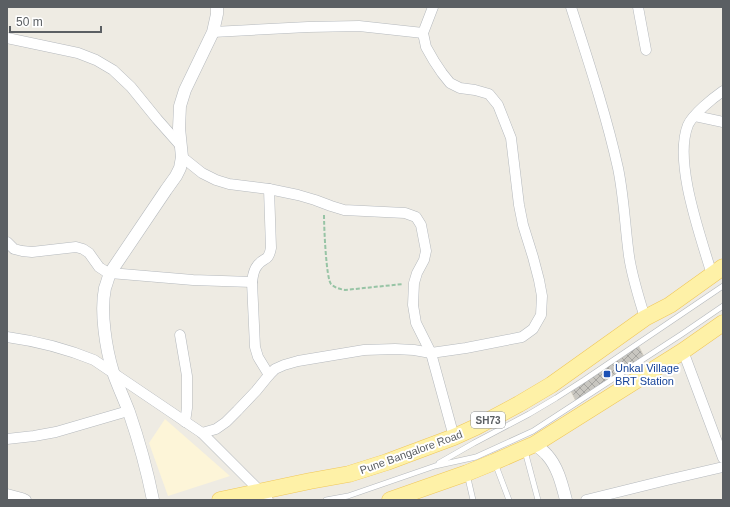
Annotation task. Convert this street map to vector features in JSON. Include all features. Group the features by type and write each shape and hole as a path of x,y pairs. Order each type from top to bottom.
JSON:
{"main road":[{"name":"Pune Bangalore Road","path":"220,500 265,496 310,481 350,474 454,438 519,404 551,385 645,318 719,276"},
{"path":"390,500 467,474 530,446 683,352 723,323"}],"street":[{"path":"153,500 142,451 107,350 104,326 105,289 110,273 180,168 182,157 179,128 180,106 185,90 213,32 217,7"},
{"path":"202,434 216,429 226,422 275,369 284,365 298,361 364,350 396,349 432,353 466,348 522,336 533,329 541,315 542,296 519,205 511,138 498,105 489,94 460,88 450,83 426,47 423,33 433,7"},
{"path":"571,7 604,114 618,169 629,256 645,318"},
{"path":"638,7 646,50"},
{"path":"213,32 359,26 423,33"},
{"path":"7,38 78,52 113,70 131,88 180,145"},
{"path":"719,276 689,195 686,177 684,140 689,125 695,116 723,91"},
{"path":"695,116 723,122"},
{"path":"182,157 202,173 216,180 229,184 269,189 298,195 344,210 405,213 416,217 421,225 426,251 424,260 414,282 413,305 416,323 432,353 454,438"},
{"path":"269,189 271,248 267,258 257,265 253,272 252,282 255,347 258,357 269,375"},
{"path":"7,242 14,249 32,252 76,247 83,249 89,253 99,267 110,273 193,280 252,282"},
{"path":"180,335 187,376 187,408 185,422"},
{"path":"7,337 26,339 80,354 94,360 202,434 265,496"},
{"path":"683,352 723,458"},
{"path":"7,439 56,432 128,411"},
{"path":"530,446 548,456 554,466 566,500"},
{"path":"586,500 723,468"},
{"path":"7,494 26,500"}],"lane":[{"path":"435,466 474,443 529,414 584,380 719,276"},
{"path":"326,500 348,496 435,466 476,457 533,431 723,306"},
{"path":"530,446 538,500"},
{"path":"494,462 508,500"},
{"path":"467,474 473,500"}],"path":[{"path":"323,203 330,283 337,288 346,290 414,282"}],"shaded area":[{"path":"165,419 230,476 168,496 149,443"}],"building":[{"name":"Unkal Village BRT Station","path":"638,345 644,357 576,401 571,391"}],"place":[{"name":"Unkal Village BRT Station","path":"607,374"}]}
